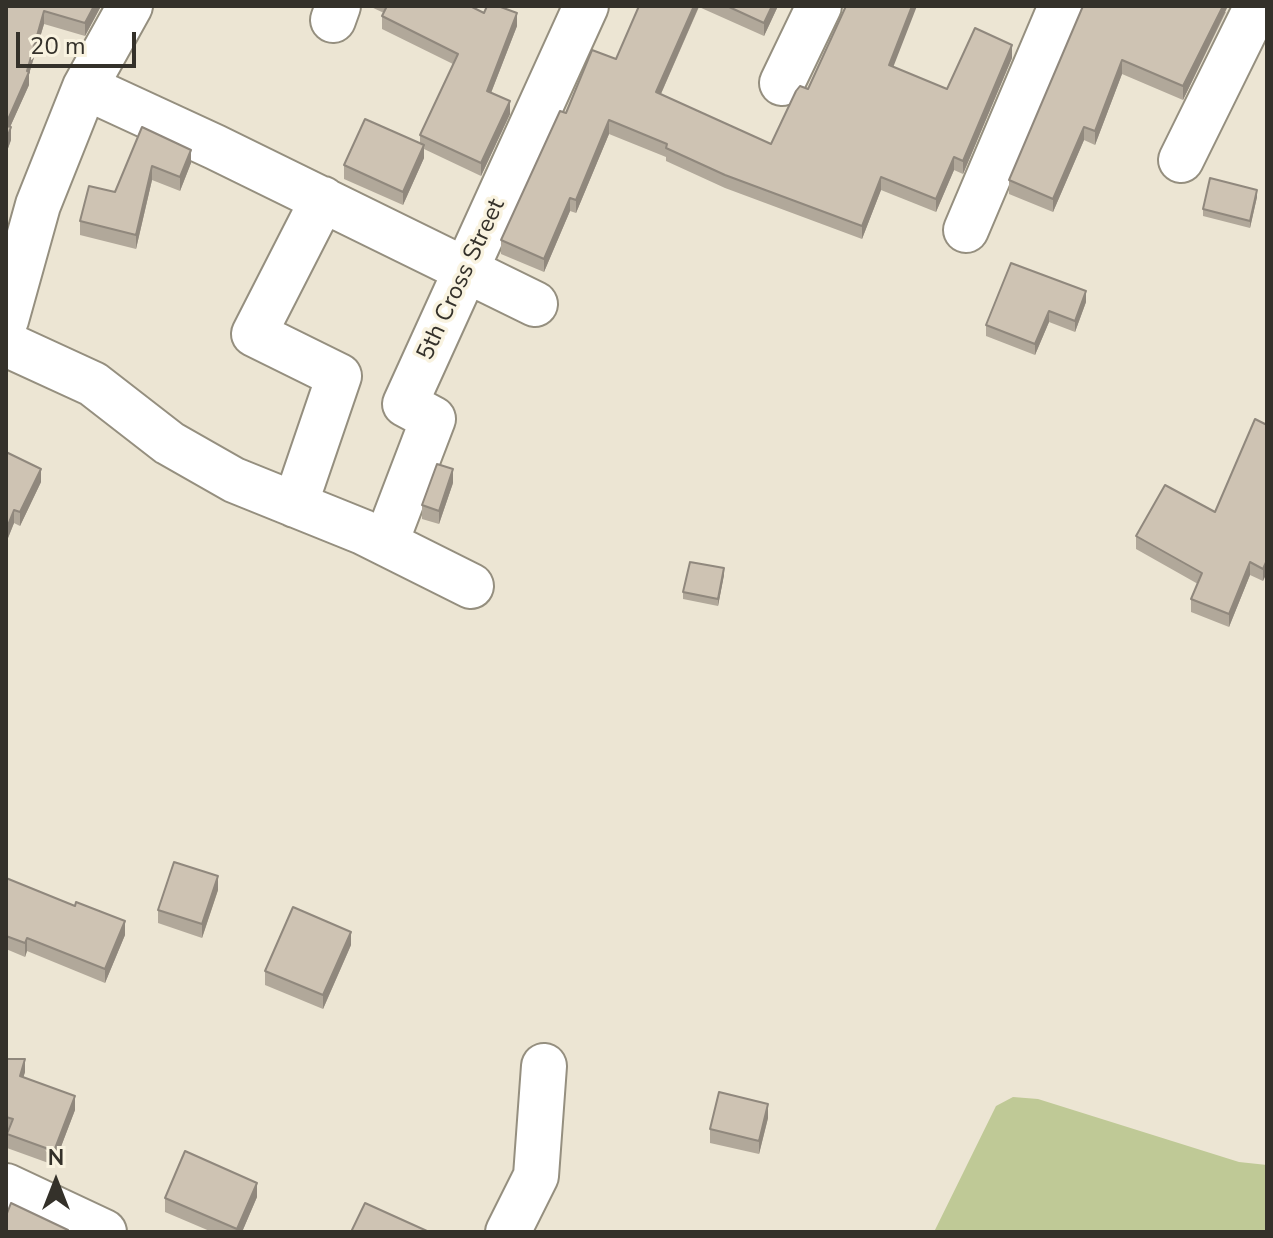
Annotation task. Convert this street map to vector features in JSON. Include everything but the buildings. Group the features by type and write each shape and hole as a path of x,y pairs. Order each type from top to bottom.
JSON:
{"street":[{"path":"6,320 22,200 130,6"},
{"name":"5th Cross Street","path":"386,542 433,419 405,404 586,6"},
{"path":"782,83 819,6"},
{"path":"966,230 1061,6"},
{"path":"1181,160 1257,6"},
{"path":"85,87 323,199 535,304"},
{"path":"295,505 339,376 254,334 323,199"},
{"path":"6,344 93,384 169,443 234,480 386,542 471,586"},
{"path":"508,1232 536,1176 544,1066"},
{"path":"6,1186 104,1232"}],"green space":[{"path":"1013,1097 1038,1099 1239,1162 1267,1165 1267,1232 934,1232 996,1106"}]}
